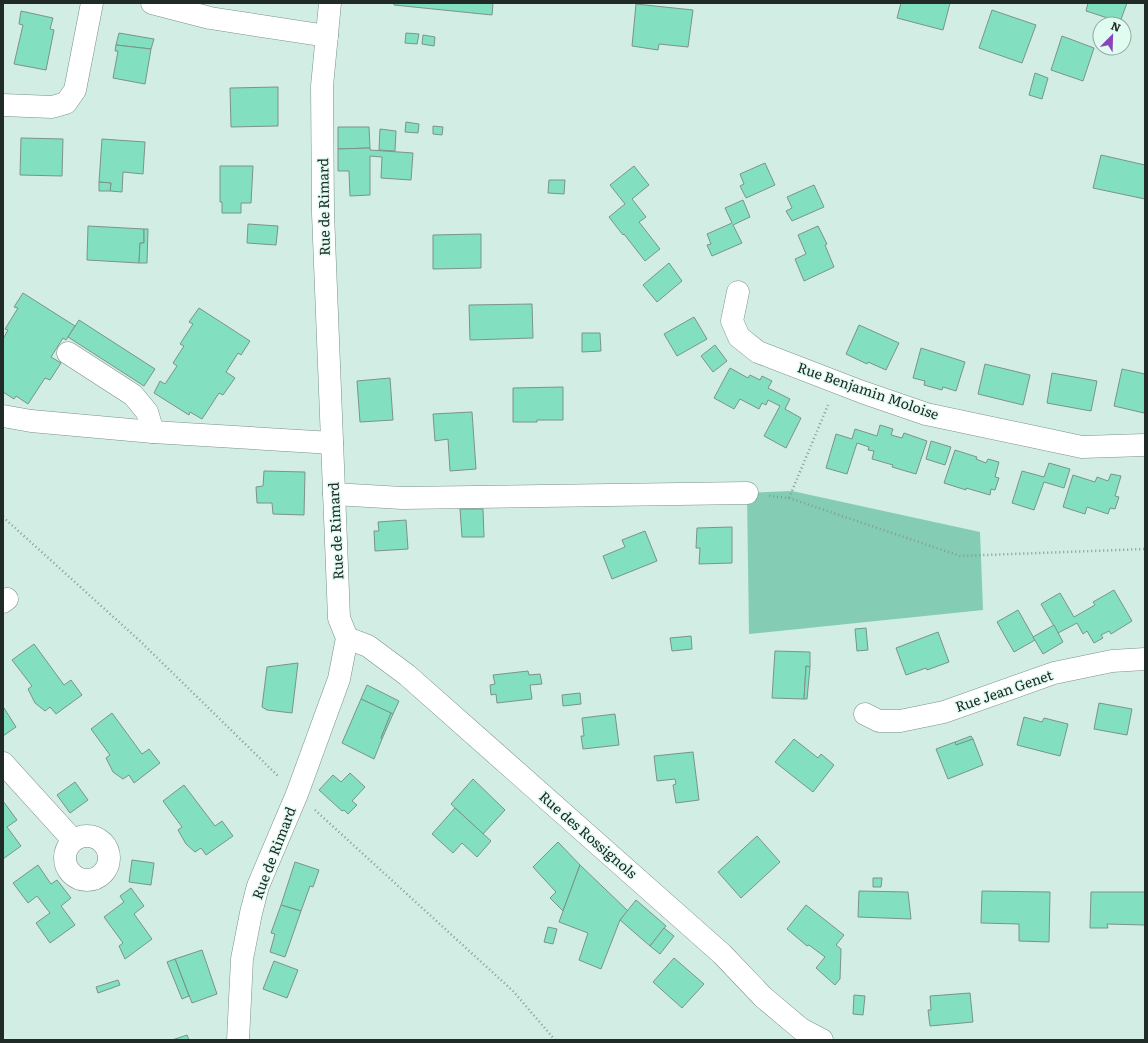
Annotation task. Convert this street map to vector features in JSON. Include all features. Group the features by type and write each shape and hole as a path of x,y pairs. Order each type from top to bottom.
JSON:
{"street":[{"path":"3,105 52,107 66,103 75,90 92,3"},
{"path":"152,3 210,18 327,36"},
{"name":"Rue de Rimard","path":"238,1040 242,959 258,886 297,794 339,679 347,638 339,618 323,205 322,86 330,3"},
{"name":"Rue Benjamin Moloise","path":"738,292 732,322 739,337 758,352 926,414 1082,447 1145,445"},
{"path":"68,353 133,395 147,412 153,432"},
{"path":"3,416 31,421 153,432 332,443"},
{"path":"334,494 402,498 746,493"},
{"name":"Rue des Rossignols","path":"347,638 368,646 407,675 722,954 763,997 801,1029 822,1040"},
{"name":"Rue Jean Genet","path":"865,714 879,721 900,721 944,712 1054,673 1112,661 1145,659"},
{"path":"3,763 74,840"}],"path":[{"path":"789,498 838,382"},
{"path":"746,493 789,498 960,556 1145,549"}],"green space":[{"path":"792,491 980,532 983,610 749,634 747,493"}],"building":[{"path":"394,3 493,3 492,15 394,5"},
{"path":"901,3 950,3 943,30 897,18"},
{"path":"1088,3 1127,3 1122,16 1101,16 1086,11"},
{"path":"636,4 693,10 688,47 659,44 658,50 632,46"},
{"path":"992,10 1036,25 1022,63 979,48"},
{"path":"21,11 53,18 50,29 54,30 46,70 14,64 23,25 19,24"},
{"path":"119,33 154,39 151,49 116,45"},
{"path":"406,33 419,34 417,44 405,43"},
{"path":"423,35 435,37 434,46 422,44"},
{"path":"1062,36 1092,47 1092,54 1083,81 1051,70"},
{"path":"116,45 151,49 145,84 113,78 118,51 115,51"},
{"path":"1035,73 1048,78 1042,99 1029,95"},
{"path":"278,87 278,126 231,127 230,88"},
{"path":"406,122 419,124 418,133 405,132"},
{"path":"433,126 443,127 442,135 433,134"},
{"path":"338,127 369,127 370,148 338,149"},
{"path":"380,129 396,131 395,151 379,150"},
{"path":"21,138 63,139 62,176 20,175"},
{"path":"102,139 145,142 143,174 123,172 122,192 110,191 111,183 99,182"},
{"path":"370,148 370,150 413,153 411,180 381,178 382,157 370,156 370,195 350,196 349,171 338,171 338,149"},
{"path":"1101,155 1145,165 1145,199 1093,188"},
{"path":"765,163 775,185 746,198 740,186 744,184 740,174"},
{"path":"220,166 253,166 251,203 241,203 241,213 222,213 222,202 220,202"},
{"path":"634,166 649,185 632,199 646,217 639,222 660,249 645,261 609,217 625,204 610,185"},
{"path":"549,180 565,180 564,194 548,193"},
{"path":"99,182 111,183 110,191 99,191"},
{"path":"814,185 824,207 792,221 786,211 792,208 787,197"},
{"path":"743,200 750,217 733,225 742,243 712,256 707,245 711,244 707,234 732,223 725,208"},
{"path":"248,224 278,226 276,245 247,243"},
{"path":"88,226 144,229 144,243 140,243 139,263 87,260"},
{"path":"818,226 827,244 825,245 834,267 804,281 795,259 806,254 798,235"},
{"path":"144,229 148,229 147,263 139,263 140,243 144,243"},
{"path":"481,234 481,268 433,269 433,235"},
{"path":"669,263 682,281 657,302 643,285"},
{"path":"23,293 75,326 66,340 63,338 51,357 61,363 50,380 45,378 28,404 16,396 14,399 3,392 3,339 8,330 5,329 18,308 14,307"},
{"path":"532,304 533,338 470,340 469,305"},
{"path":"199,308 250,341 241,355 238,353 226,372 235,378 223,395 219,393 202,419 190,412 189,415 154,393 160,381 165,384 177,366 173,363 184,346 180,344 193,324 189,322"},
{"path":"694,317 707,339 677,356 664,334"},
{"path":"79,320 155,369 144,386 68,337"},
{"path":"859,325 899,343 886,370 868,362 867,364 846,354"},
{"path":"582,333 600,333 601,351 582,352"},
{"path":"715,345 727,361 713,372 701,356"},
{"path":"921,348 965,362 956,391 943,387 942,390 924,385 925,381 913,378"},
{"path":"985,364 1030,375 1023,405 978,394"},
{"path":"730,368 748,378 750,375 760,380 762,376 772,381 768,388 790,399 785,409 801,418 786,448 764,436 780,406 768,400 766,405 762,403 759,409 740,399 734,409 714,398"},
{"path":"1122,369 1145,374 1144,413 1114,406"},
{"path":"1052,373 1097,381 1091,411 1047,403"},
{"path":"390,378 393,420 360,422 357,381"},
{"path":"563,387 563,420 513,422 513,388"},
{"path":"472,412 476,469 450,471 448,439 435,441 433,414"},
{"path":"880,425 893,429 891,435 902,438 904,433 927,441 916,474 872,459 874,451 868,450 869,447 857,443 847,474 826,468 836,434 852,439 855,429 877,436"},
{"path":"931,441 951,447 945,465 926,459"},
{"path":"955,450 977,457 976,459 986,463 988,459 999,462 995,477 999,478 995,490 991,489 990,495 966,488 966,490 944,483"},
{"path":"1049,463 1070,469 1064,488 1044,482 1034,510 1012,503 1022,471 1044,477"},
{"path":"264,471 305,472 304,515 273,514 272,503 257,503 256,487 263,486"},
{"path":"1111,474 1121,476 1115,496 1119,497 1115,509 1110,508 1108,514 1087,507 1085,514 1063,507 1073,475 1095,482 1097,477 1108,481"},
{"path":"460,509 483,509 484,537 462,537"},
{"path":"406,520 408,549 375,551 374,531 379,531 378,522"},
{"path":"732,527 732,563 699,564 700,548 696,548 697,528"},
{"path":"645,531 657,561 612,579 603,556 625,547 622,540"},
{"path":"1114,590 1132,621 1111,634 1109,631 1101,635 1103,638 1094,643 1087,631 1083,634 1077,623 1058,633 1041,604 1060,593 1074,617 1095,605 1093,602"},
{"path":"1018,610 1035,640 1014,652 997,622"},
{"path":"1054,625 1063,642 1043,654 1033,637"},
{"path":"866,628 868,650 857,651 855,629"},
{"path":"938,632 949,662 927,670 926,668 906,675 896,648"},
{"path":"691,636 692,649 672,651 670,638"},
{"path":"34,644 64,685 71,680 82,695 56,714 50,707 45,711 35,703 28,689 32,686 12,660"},
{"path":"775,651 810,652 810,667 806,666 804,699 772,698"},
{"path":"298,663 292,713 267,710 262,707 267,667"},
{"path":"806,666 810,667 807,699 804,699"},
{"path":"528,671 529,675 540,674 542,684 530,685 532,699 497,703 496,694 491,695 490,685 495,684 493,675"},
{"path":"367,685 399,701 393,714 361,699"},
{"path":"580,693 581,704 563,706 562,695"},
{"path":"361,699 391,713 374,759 342,743"},
{"path":"1099,703 1132,709 1127,735 1094,729"},
{"path":"4,708 16,727 3,736 3,709"},
{"path":"112,713 142,754 149,749 160,763 134,783 129,775 123,779 113,772 106,758 110,755 91,729"},
{"path":"391,713 393,714 382,739 381,738"},
{"path":"615,714 619,745 583,749 581,736 584,736 582,718"},
{"path":"1024,717 1042,722 1044,718 1068,724 1060,756 1017,745"},
{"path":"971,736 973,739 956,745 955,742"},
{"path":"794,739 818,758 821,754 834,765 813,792 775,762"},
{"path":"973,739 983,765 948,779 936,749 955,742 956,745"},
{"path":"693,752 699,800 676,803 673,785 676,784 675,779 657,781 654,756"},
{"path":"350,773 365,787 352,801 357,805 348,814 344,810 342,811 319,790 333,775 341,782"},
{"path":"473,779 505,810 483,834 451,804"},
{"path":"75,782 88,800 70,813 57,795"},
{"path":"184,785 215,826 222,821 233,836 206,855 201,848 195,852 186,844 178,830 182,827 163,801"},
{"path":"3,801 17,820 7,827 21,846 3,859"},
{"path":"455,808 491,841 477,857 462,843 453,853 432,834"},
{"path":"757,836 780,862 741,898 718,872"},
{"path":"558,842 580,865 563,911 550,898 556,892 533,867"},
{"path":"132,860 154,863 151,885 129,882"},
{"path":"295,862 319,870 313,887 310,886 301,911 281,905"},
{"path":"38,865 51,884 57,880 71,898 61,906 75,925 50,943 36,923 50,913 37,896 28,903 13,883"},
{"path":"580,865 628,911 620,920 601,969 579,960 588,933 559,922"},
{"path":"873,878 882,878 881,887 873,887"},
{"path":"131,888 144,906 134,914 152,939 125,959 119,946 123,943 104,917 124,902 120,896"},
{"path":"859,891 908,892 911,919 858,917"},
{"path":"982,891 1050,892 1049,942 1019,941 1019,924 981,923"},
{"path":"1091,892 1145,892 1145,925 1107,924 1108,928 1090,928"},
{"path":"636,900 666,926 650,946 620,920"},
{"path":"281,905 301,911 285,957 270,952 275,934 271,933"},
{"path":"806,905 844,935 836,945 841,949 840,979 835,985 816,968 825,957 809,945 807,946 787,929"},
{"path":"548,927 557,929 553,944 544,942"},
{"path":"664,928 674,936 660,954 650,946"},
{"path":"202,950 217,994 192,1003 175,959"},
{"path":"674,958 704,984 682,1008 653,982"},
{"path":"175,959 189,996 182,999 167,962"},
{"path":"274,961 298,970 287,998 263,989"},
{"path":"118,980 120,985 98,993 96,987"},
{"path":"970,993 973,1022 930,1026 928,1010 931,1010 930,996"},
{"path":"854,995 865,996 863,1015 853,1014"},
{"path":"187,1035 189,1040 172,1040"}]}
